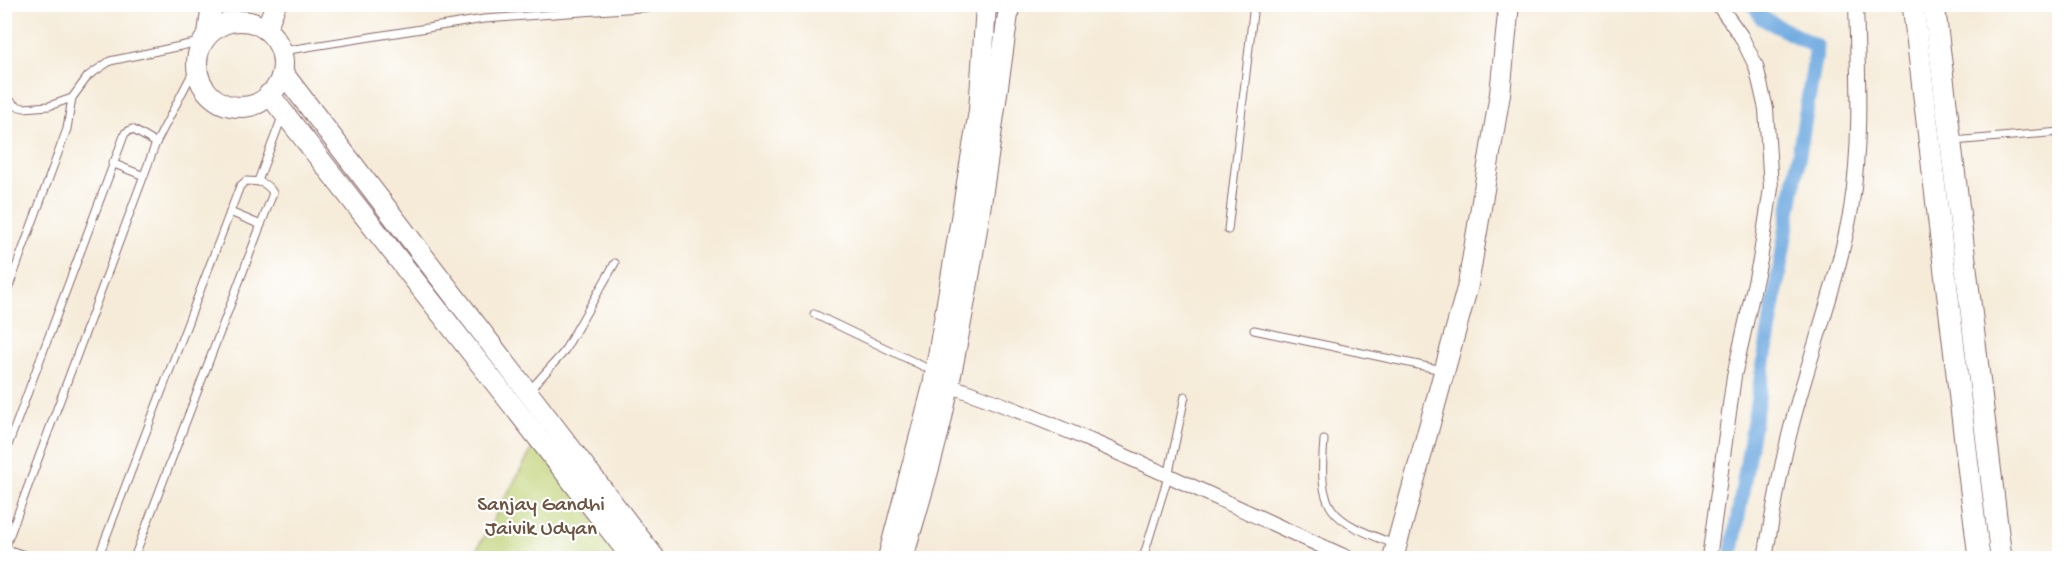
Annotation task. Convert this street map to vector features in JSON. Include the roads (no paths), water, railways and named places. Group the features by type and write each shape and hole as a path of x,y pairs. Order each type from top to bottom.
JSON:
{"main road":[{"path":"1914,4 1979,558"},
{"path":"1934,4 2001,558"}],"street":[{"path":"206,38 212,4"},
{"path":"258,19 282,51 283,73 280,81 259,104 242,108 225,106 210,97 200,83 196,66 199,49 206,38 230,21 258,19 276,4"},
{"path":"1395,552 1446,371 1470,274 1500,94 1509,4"},
{"path":"1709,558 1734,376 1760,260 1771,188 1767,117 1756,66 1741,36 1718,4"},
{"path":"1765,558 1795,415 1842,253 1851,210 1859,114 1856,4"},
{"path":"888,558 942,379 979,111 985,5 1012,6 984,187 903,558"},
{"path":"283,73 655,558"},
{"path":"269,94 632,558"},
{"path":"942,379 1348,558"}],"lane":[{"path":"282,51 484,19 696,4"},
{"path":"1228,230 1254,4"},
{"path":"4,300 67,129 72,98 94,70 110,61 206,38"},
{"path":"33,558 5,548 156,143 196,66"},
{"path":"4,95 16,106 30,109 72,98"},
{"path":"258,182 284,113"},
{"path":"4,456 125,133 132,129 156,143"},
{"path":"1950,141 2060,132"},
{"path":"112,163 144,176"},
{"path":"98,558 240,186 246,181 258,182 269,186 273,193 134,558"},
{"path":"230,212 261,225"},
{"path":"528,393 562,353 615,263"},
{"path":"814,314 942,379"},
{"path":"1254,330 1446,371"},
{"path":"1143,558 1168,477 1185,396"},
{"path":"1324,440 1321,477 1322,492 1328,506 1350,525 1395,552"}],"waterway":[{"path":"1731,558 1817,47 1762,18 1754,4"}],"park label":[{"name":"Sanjay Gandhi Jaivik Udyan","path":"541,518"}]}
